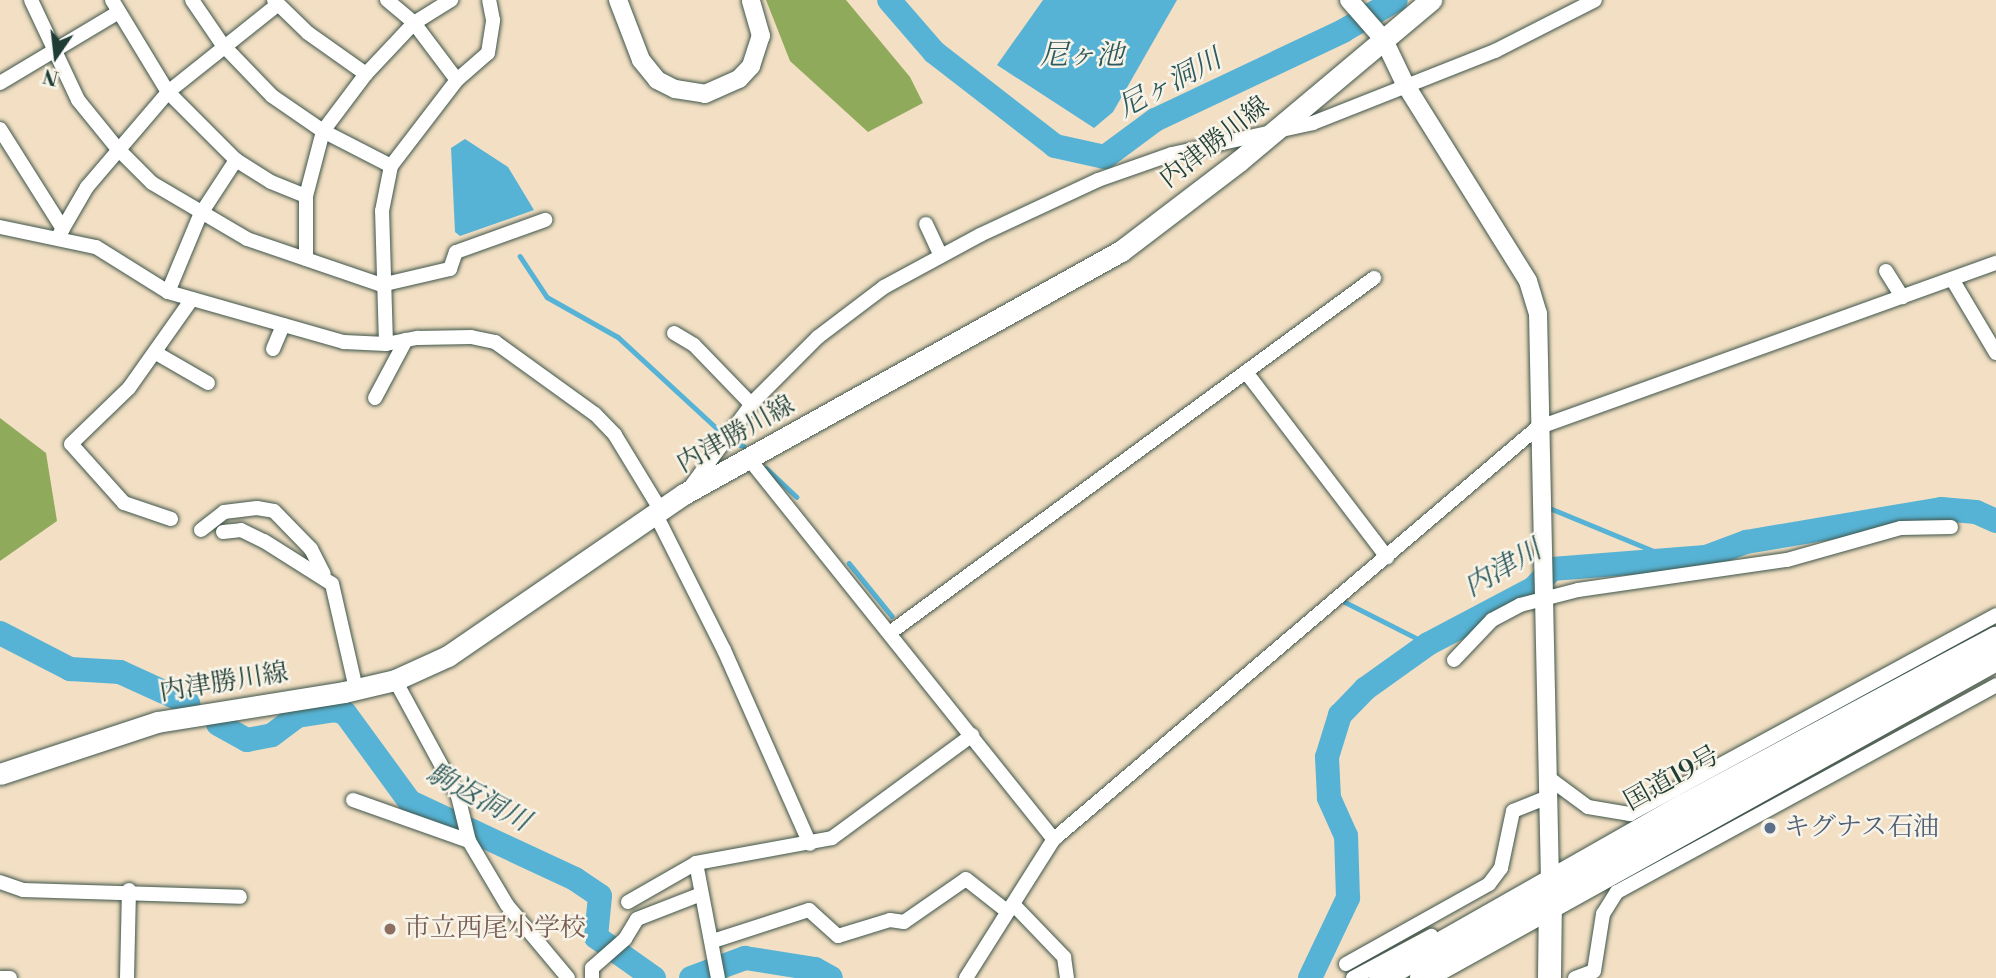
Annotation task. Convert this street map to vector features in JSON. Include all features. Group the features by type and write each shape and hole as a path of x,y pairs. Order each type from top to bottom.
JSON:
{"highway":[{"name":"国道19号","path":"1422,978 1550,894 1996,639"},
{"name":"国道19号","path":"1381,978 1550,894 1996,659"}],"main road":[{"name":"内津勝川線","path":"0,774 157,722 395,680 484,634 684,494 750,460 1121,251 1273,133 1374,26 1431,0"},
{"path":"1549,978 1550,894"}],"street":[{"path":"31,0 78,100 117,148 152,183 200,215 247,239 381,285 450,269 456,252 545,220"},
{"path":"192,0 222,44 272,96 323,131 391,166"},
{"path":"387,0 414,23 457,80"},
{"path":"306,259 306,196 323,131 366,74 414,23 451,0"},
{"path":"386,344 381,285 382,211 391,166 457,80 488,53 493,20 489,0"},
{"path":"618,0 641,60 657,80 675,89 705,94 739,79 751,66 761,36 751,0"},
{"path":"1349,0 1374,26 1405,84 1528,281 1538,313 1537,428 1550,894"},
{"path":"684,494 752,405 818,337 884,287 941,256 1098,180 1172,154 1314,123 1405,84 1494,51 1595,0"},
{"path":"60,233 117,148 167,92 222,44 276,3 366,74"},
{"path":"0,83 115,7 167,92 236,160 271,182 306,196"},
{"path":"0,129 60,233"},
{"path":"168,292 200,215 236,160"},
{"path":"926,224 941,256"},
{"path":"0,227 60,233 96,247 168,292 344,342 386,344 406,340 471,337 495,342 595,414 615,435 658,511 724,650 810,844"},
{"path":"966,978 1054,839 1537,428 1996,263"},
{"path":"1886,271 1902,297"},
{"path":"891,632 1374,278"},
{"path":"1952,279 1996,353"},
{"path":"171,519 124,503 71,444 129,388 192,299"},
{"path":"273,349 283,325"},
{"path":"674,333 694,345 752,405"},
{"path":"375,398 406,340"},
{"path":"156,353 208,383"},
{"path":"1245,372 1387,557"},
{"path":"750,460 891,632 1054,839"},
{"path":"201,530 224,512 257,508 274,512 288,521 311,549 324,576"},
{"path":"1454,660 1492,620 1543,599 1617,581 1787,561 1901,528 1951,527"},
{"path":"223,532 241,530 324,576 332,584 356,689"},
{"path":"1546,775 1588,807 1630,814 1996,615"},
{"path":"395,680 458,796 469,841 507,905 568,978"},
{"path":"1575,978 1594,971 1603,914 1617,892 1996,685"},
{"path":"628,902 696,863 832,838 971,735"},
{"path":"1346,964 1489,884 1501,868 1513,811 1547,797"},
{"path":"353,800 469,841"},
{"path":"696,863 718,975"},
{"path":"713,942 808,910 838,936 890,920 904,922 966,879 1011,908 1063,957 1067,978"},
{"path":"0,882 23,890 129,890 240,897"},
{"path":"127,978 129,890"},
{"path":"592,978 592,968 625,939 637,919 701,894"},
{"path":"1353,978 1431,936"},
{"path":"0,978 10,978"}],"green space":[{"path":"766,0 846,0 910,77 923,103 868,132 790,61"},
{"path":"0,418 46,453 57,521 0,561"}],"water":[{"name":"尼ヶ池","path":"1043,0 1177,0 1113,112 1094,128 997,65"},
{"path":"465,139 508,167 534,210 460,236 455,232 451,148"}],"waterway":[{"name":"尼ヶ洞川","path":"889,0 934,52 1055,146 1105,157 1155,120 1343,31 1396,0"},
{"path":"520,256 547,297 618,337 723,434"},
{"path":"734,443 744,446"},
{"path":"766,468 797,497"},
{"path":"1552,509 1676,560"},
{"name":"内津川","path":"1310,978 1348,898 1346,836 1329,798 1327,757 1340,715 1365,689 1428,644 1534,588 1552,569 1706,557 1746,542 1941,509 1976,512 1996,521"},
{"path":"849,563 892,616"},
{"path":"1345,602 1428,644"},
{"name":"駒返洞川","path":"0,633 70,669 120,672 188,703"},
{"name":"駒返洞川","path":"218,724 247,740 272,735 297,716 335,710 345,713 410,802 575,879 600,896 596,937 654,978"},
{"name":"駒返洞川","path":"691,978 745,958 815,969 831,978"}],"place":[{"name":"キグナス石油","path":"1770,828"},
{"name":"市立西尾小学校","path":"390,929"}]}
